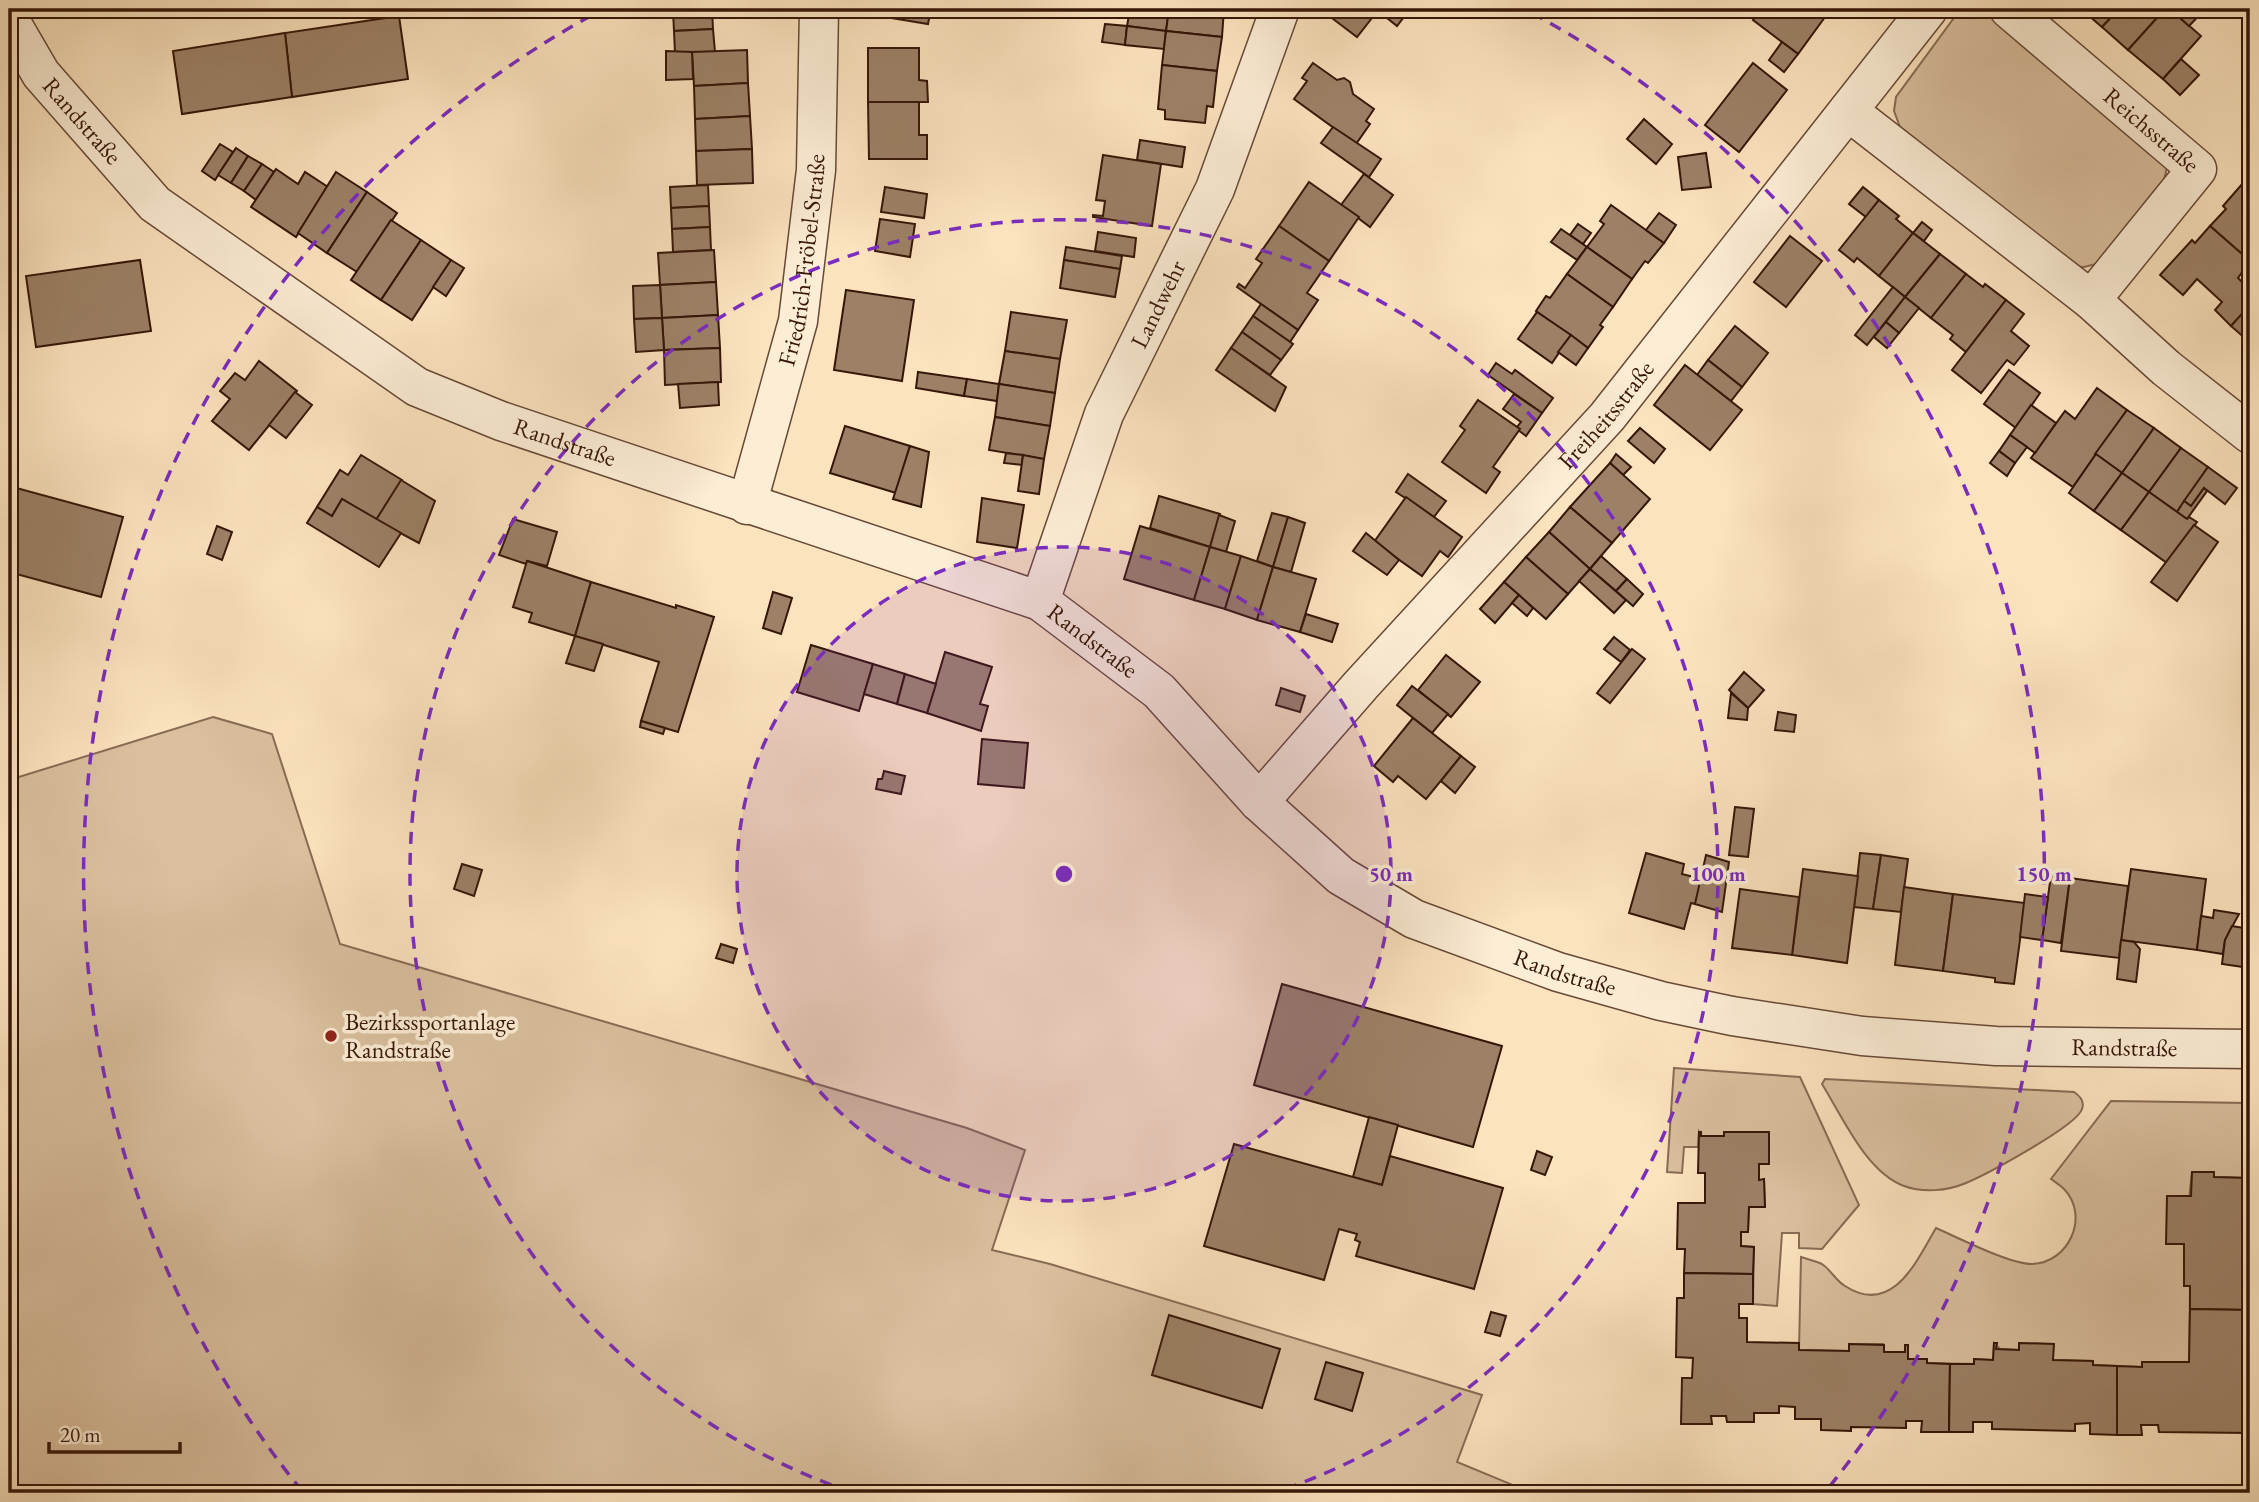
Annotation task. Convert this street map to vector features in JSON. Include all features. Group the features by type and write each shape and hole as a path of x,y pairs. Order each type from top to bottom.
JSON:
{"street":[{"name":"Friedrich-Fröbel-Straße","path":"747,505 798,321 816,170 819,9"},
{"name":"Landwehr","path":"1041,601 1104,414 1216,189 1280,9"},
{"name":"Freiheitsstraße","path":"1259,802 1361,685 1607,417 1928,9"},
{"name":"Reichsstraße","path":"2009,9 2197,169 2091,300"},
{"name":"Randstraße","path":"9,19 41,74 155,204 417,387 501,421 1041,601 1159,691 1259,802 1341,876 1414,919 1558,972 1661,1001 1732,1016 1862,1036 1996,1046 2250,1049"},
{"path":"1848,111 2091,300 2166,368 2250,434"}],"shaded area":[{"path":"1992,10 2167,167 2164,180 2104,262 2084,267 2072,266 1900,127 1894,111 1896,97 1959,11"},
{"name":"Bezirkssportanlage Randstraße","path":"213,717 272,734 340,944 967,1128 1025,1150 992,1250 1050,1264 1482,1395 1457,1462 1532,1493 9,1493 9,780"},
{"path":"1674,1068 1800,1077 1859,1205 1822,1249 1799,1248 1799,1233 1782,1233 1777,1306 1753,1304 1754,1247 1741,1246 1741,1232 1748,1232 1749,1207 1765,1206 1764,1180 1759,1180 1759,1164 1769,1164 1769,1133 1724,1132 1724,1136 1701,1136 1699,1132 1698,1147 1684,1147 1682,1173 1667,1172"},
{"path":"1825,1079 2074,1092 2081,1099 2083,1106 2076,1117 2064,1127 2010,1161 1951,1188 1919,1190 1890,1179 1878,1169 1847,1127 1822,1084"},
{"path":"2111,1101 2250,1103 2250,1178 2214,1177 2214,1172 2192,1172 2184,1244 2184,1285 2190,1286 2189,1362 2143,1362 2142,1367 2093,1365 2093,1361 2053,1360 2053,1344 2019,1343 2019,1350 2000,1349 1994,1343 1993,1360 1974,1359 1974,1364 1927,1363 1926,1359 1908,1359 1908,1345 1905,1352 1884,1352 1883,1344 1850,1344 1849,1351 1799,1350 1801,1257 1822,1264 1845,1286 1862,1294 1877,1295 1890,1290 1912,1269 1936,1228 2022,1263 2045,1262 2056,1256 2072,1236 2075,1212 2072,1200 2064,1189 2051,1179"}],"building":[{"path":"712,9 713,29 674,31 673,11"},
{"path":"887,9 931,9 928,24 885,17"},
{"path":"1130,9 1169,12 1166,31 1127,26"},
{"path":"1169,9 1224,9 1222,37 1166,31"},
{"path":"1326,9 1379,9 1357,37 1324,12"},
{"path":"1410,9 1397,26 1377,10"},
{"path":"1762,9 1813,9 1825,17 1798,54 1753,20"},
{"path":"2081,9 2119,9 2102,27"},
{"path":"2119,9 2165,9 2128,50 2102,27"},
{"path":"2165,9 2170,9 2201,36 2163,79 2128,50"},
{"path":"2170,9 2205,9 2189,26"},
{"path":"399,16 408,79 292,97 285,33"},
{"path":"1105,24 1127,26 1125,45 1102,42"},
{"path":"1127,26 1166,31 1164,49 1125,45"},
{"path":"713,29 715,52 675,53 674,31"},
{"path":"1166,31 1222,37 1217,71 1162,65"},
{"path":"285,33 292,97 182,114 173,51"},
{"path":"1782,42 1798,54 1784,72 1769,60"},
{"path":"868,48 919,48 919,80 927,81 928,102 868,102"},
{"path":"747,50 748,83 694,86 692,52"},
{"path":"666,51 692,52 693,79 666,80"},
{"path":"2181,59 2199,75 2180,95 2163,79"},
{"path":"1313,63 1337,80 1344,78 1350,82 1353,94 1374,109 1366,121 1370,124 1356,144 1294,99 1307,81 1302,78"},
{"path":"1753,63 1787,90 1739,152 1705,125"},
{"path":"1162,65 1217,71 1213,107 1207,106 1205,123 1165,119 1165,110 1158,109"},
{"path":"748,83 750,116 695,119 694,86"},
{"path":"868,102 919,102 919,135 927,135 927,159 869,159"},
{"path":"750,116 752,149 696,151 695,119"},
{"path":"1644,119 1672,144 1656,164 1627,139"},
{"path":"1333,127 1381,159 1369,177 1321,143"},
{"path":"1140,140 1185,147 1182,167 1137,160"},
{"path":"220,144 233,152 215,180 202,171"},
{"path":"236,148 248,156 231,183 218,175"},
{"path":"752,149 753,183 697,185 696,151"},
{"path":"1706,153 1711,187 1682,190 1678,157"},
{"path":"1103,155 1161,164 1152,226 1093,217 1103,216 1105,201 1096,200"},
{"path":"248,156 262,164 244,191 231,183"},
{"path":"262,164 274,172 256,200 244,191"},
{"path":"276,169 298,184 305,172 328,187 296,237 251,207"},
{"path":"336,172 367,192 327,253 298,233"},
{"path":"1364,174 1393,195 1370,227 1341,205"},
{"path":"2250,175 2250,261 2210,226 2226,209 2223,206"},
{"path":"1309,182 1359,217 1329,261 1279,226"},
{"path":"708,185 709,206 671,208 670,187"},
{"path":"885,187 927,194 924,218 881,212"},
{"path":"1863,187 1879,200 1866,217 1849,204"},
{"path":"367,192 397,213 357,272 327,253"},
{"path":"1879,200 1899,216 1896,219 1913,233 1879,276 1857,258 1854,262 1839,250"},
{"path":"1611,205 1664,243 1648,263 1645,261 1632,279 1587,247 1604,224 1600,221"},
{"path":"709,206 710,227 672,229 671,208"},
{"path":"1659,213 1676,225 1664,243 1646,230"},
{"path":"880,219 915,224 910,257 875,251"},
{"path":"391,220 421,240 381,300 351,280"},
{"path":"1922,222 1932,230 1924,241 1913,233"},
{"path":"1578,224 1591,233 1583,244 1570,235"},
{"path":"1279,226 1329,261 1307,293 1318,300 1298,330 1237,287 1239,284 1245,288 1262,263 1256,259"},
{"path":"2210,226 2250,261 2238,278 2250,290 2250,305 2231,326 2215,310 2222,302 2197,279 2183,295 2160,275 2192,240 2195,243"},
{"path":"710,227 711,250 673,252 672,229"},
{"path":"1561,229 1587,247 1577,260 1551,242"},
{"path":"1098,232 1136,238 1134,257 1095,251"},
{"path":"1913,233 1940,254 1905,297 1879,276"},
{"path":"1790,236 1822,261 1786,307 1754,282"},
{"path":"421,240 451,260 412,320 381,300"},
{"path":"1066,247 1122,256 1120,269 1064,260"},
{"path":"1587,247 1632,279 1613,307 1567,274"},
{"path":"714,250 716,282 660,285 658,253"},
{"path":"1940,254 1966,274 1931,318 1905,297"},
{"path":"140,260 151,331 36,347 26,276"},
{"path":"451,260 464,268 446,296 433,287"},
{"path":"1064,260 1120,269 1115,297 1060,288"},
{"path":"1567,274 1613,307 1588,348 1536,311 1546,296 1550,298"},
{"path":"1966,274 2006,300 1966,352 1950,339 1953,335 1931,318"},
{"path":"716,282 718,315 662,318 660,285"},
{"path":"660,285 662,318 634,319 633,286"},
{"path":"1893,287 1905,297 1867,345 1855,335"},
{"path":"846,290 914,300 902,381 834,370"},
{"path":"1905,297 1919,308 1899,333 1886,322"},
{"path":"2006,300 2024,314 2011,331 2029,346 2014,365 2007,360 1981,393 1952,370"},
{"path":"1261,304 1298,330 1290,342 1253,316"},
{"path":"2250,305 2250,339 2248,341 2231,326"},
{"path":"1011,312 1067,320 1060,359 1005,351"},
{"path":"1537,312 1571,335 1552,363 1518,339"},
{"path":"718,315 720,348 664,350 662,318"},
{"path":"1253,316 1293,344 1281,360 1242,332"},
{"path":"662,318 664,350 636,352 634,319"},
{"path":"1886,322 1899,333 1887,348 1874,337"},
{"path":"1735,326 1768,353 1742,387 1708,360"},
{"path":"1242,332 1281,360 1270,375 1231,348"},
{"path":"1571,335 1588,348 1576,365 1558,352"},
{"path":"720,348 721,382 665,385 664,350"},
{"path":"1231,348 1286,387 1275,411 1216,370"},
{"path":"1005,351 1060,359 1055,393 999,384"},
{"path":"1708,360 1742,387 1731,401 1697,375"},
{"path":"259,361 297,391 249,450 212,421 230,399 220,391 235,373 245,380"},
{"path":"1496,363 1512,374 1515,370 1553,398 1542,413 1488,375"},
{"path":"1685,365 1742,410 1710,450 1654,405"},
{"path":"2009,370 2040,393 2016,428 1984,404"},
{"path":"918,372 967,379 964,396 916,388"},
{"path":"967,379 999,384 997,401 964,396"},
{"path":"718,382 719,405 680,408 678,384"},
{"path":"999,384 1055,393 1050,426 995,417"},
{"path":"2097,388 2127,410 2073,487 2031,458 2065,411 2075,419"},
{"path":"295,392 312,405 286,438 269,425"},
{"path":"1514,394 1542,413 1526,436 1518,430 1521,422 1503,409"},
{"path":"1478,400 1520,429 1493,467 1500,472 1486,493 1442,462 1465,430 1460,426"},
{"path":"2031,405 2056,423 2035,453 2010,435"},
{"path":"2127,410 2154,428 2122,473 2095,454"},
{"path":"995,417 1050,426 1044,459 989,450"},
{"path":"845,426 910,446 896,493 830,473"},
{"path":"1640,428 1665,449 1654,463 1628,441"},
{"path":"2154,428 2181,448 2149,492 2122,473"},
{"path":"2010,435 2027,447 2015,463 1999,451"},
{"path":"910,446 929,452 921,507 893,499"},
{"path":"2181,448 2208,467 2177,512 2149,492"},
{"path":"1999,451 2015,463 2007,476 1990,463"},
{"path":"1006,453 1023,455 1022,465 1004,463"},
{"path":"1616,454 1631,467 1623,475 1610,463"},
{"path":"2096,454 2122,473 2094,511 2069,493"},
{"path":"361,455 402,480 376,520 342,499 332,516 317,507 340,470 348,475"},
{"path":"1023,455 1044,459 1039,494 1018,491"},
{"path":"1610,463 1650,499 1612,543 1570,507"},
{"path":"2208,467 2237,488 2225,504 2204,488 2191,506 2184,501"},
{"path":"2122,473 2149,492 2121,530 2094,511"},
{"path":"1408,474 1446,501 1434,517 1396,492"},
{"path":"401,480 435,501 419,543 376,520"},
{"path":"9,486 123,517 101,597 9,572"},
{"path":"2204,488 2207,491 2187,519 2177,512 2184,501 2191,506"},
{"path":"2149,492 2187,519 2189,517 2197,522 2167,563 2121,530"},
{"path":"1159,496 1220,514 1210,547 1150,528"},
{"path":"1406,497 1462,537 1448,557 1440,551 1422,576 1374,542"},
{"path":"982,498 1024,505 1017,548 977,542"},
{"path":"342,499 401,533 379,567 307,523 317,507 332,516"},
{"path":"1570,507 1612,543 1590,569 1549,532"},
{"path":"1272,513 1288,517 1273,567 1257,561"},
{"path":"1219,515 1235,521 1226,552 1210,547"},
{"path":"1288,517 1305,523 1291,572 1273,567"},
{"path":"513,519 557,532 547,566 527,561 526,564 499,555"},
{"path":"2194,525 2218,542 2177,601 2151,582"},
{"path":"217,526 232,532 222,560 207,554"},
{"path":"1140,526 1210,547 1194,600 1124,579"},
{"path":"1549,532 1590,569 1568,594 1526,557"},
{"path":"1366,533 1399,560 1387,575 1353,551"},
{"path":"1210,547 1241,556 1225,609 1194,600"},
{"path":"1241,556 1273,567 1257,620 1225,609"},
{"path":"1601,556 1627,579 1616,591 1590,569"},
{"path":"1526,557 1568,594 1546,619 1504,582"},
{"path":"527,561 591,582 575,636 529,622 532,613 513,607"},
{"path":"1273,567 1316,579 1300,632 1257,620"},
{"path":"1590,569 1626,600 1614,613 1579,581"},
{"path":"1627,579 1643,594 1633,606 1616,591"},
{"path":"591,582 714,617 678,732 641,721 659,662 575,636"},
{"path":"1504,582 1519,595 1495,623 1480,609"},
{"path":"773,592 792,598 781,634 763,628"},
{"path":"1519,595 1533,608 1527,616 1512,603"},
{"path":"1306,614 1338,624 1332,642 1300,632"},
{"path":"575,636 603,644 594,671 566,663"},
{"path":"1614,637 1630,650 1621,662 1604,649"},
{"path":"811,645 873,664 859,711 797,692"},
{"path":"1632,649 1645,659 1610,703 1597,693"},
{"path":"945,652 992,667 980,704 988,706 981,731 927,713"},
{"path":"1446,655 1480,682 1451,717 1418,690"},
{"path":"873,664 905,674 897,704 864,694"},
{"path":"1744,672 1764,690 1748,708 1729,690"},
{"path":"905,674 936,684 927,713 897,704"},
{"path":"1412,686 1448,714 1432,733 1397,705"},
{"path":"1281,688 1305,696 1300,712 1276,705"},
{"path":"1731,693 1748,708 1747,720 1728,718"},
{"path":"1778,712 1796,715 1794,732 1775,730"},
{"path":"1413,718 1461,756 1426,799 1398,776 1393,782 1374,766"},
{"path":"641,721 665,728 663,734 640,727"},
{"path":"982,739 1028,743 1024,788 978,784"},
{"path":"1461,756 1475,767 1455,793 1441,781"},
{"path":"884,771 905,776 901,794 876,789 878,779 882,779"},
{"path":"1735,807 1754,809 1748,857 1729,855"},
{"path":"1646,853 1684,864 1682,874 1702,879 1695,904 1691,903 1684,929 1629,913"},
{"path":"1860,853 1881,855 1873,909 1854,907"},
{"path":"1706,855 1729,862 1722,912 1695,904"},
{"path":"1881,855 1908,859 1901,912 1873,909"},
{"path":"462,864 482,870 474,896 454,889"},
{"path":"1803,869 1858,876 1847,963 1792,955"},
{"path":"2131,869 2206,879 2197,950 2121,940"},
{"path":"2051,875 2070,878 2061,943 2042,940"},
{"path":"2070,878 2128,886 2119,958 2061,951"},
{"path":"1904,887 1953,894 1943,971 1895,965"},
{"path":"1740,889 1799,897 1792,955 1732,948"},
{"path":"1953,894 2025,903 2014,984 1995,982 1995,978 1943,971"},
{"path":"2025,894 2048,897 2042,940 2020,937"},
{"path":"2214,910 2239,914 2225,940 2223,954 2197,950 2201,916 2213,918"},
{"path":"2232,926 2250,929 2250,968 2222,964 2225,940"},
{"path":"2121,940 2134,942 2140,949 2136,982 2117,979"},
{"path":"721,944 737,949 733,963 716,958"},
{"path":"1282,984 1502,1046 1473,1147 1254,1085"},
{"path":"1369,1117 1398,1125 1382,1185 1353,1177"},
{"path":"1699,1132 1701,1136 1724,1136 1724,1132 1769,1132 1769,1164 1759,1164 1759,1180 1764,1179 1765,1207 1749,1207 1748,1232 1741,1232 1741,1246 1754,1247 1753,1274 1684,1273 1685,1249 1677,1249 1678,1203 1705,1203 1705,1173 1698,1173"},
{"path":"1234,1144 1382,1185 1390,1156 1503,1188 1474,1289 1356,1256 1360,1242 1355,1240 1357,1234 1339,1229 1324,1280 1204,1246"},
{"path":"1537,1151 1552,1157 1545,1175 1531,1170"},
{"path":"2192,1172 2214,1172 2214,1177 2250,1178 2250,1268 2244,1268 2243,1283 2250,1283 2250,1310 2190,1309 2190,1286 2184,1286 2184,1244 2166,1244 2167,1196 2191,1196"},
{"path":"1684,1273 1753,1274 1753,1304 1739,1304 1739,1318 1747,1318 1747,1342 1799,1343 1799,1350 1849,1351 1849,1344 1884,1345 1884,1352 1905,1352 1905,1345 1908,1345 1908,1359 1927,1359 1927,1363 1950,1364 1949,1432 1921,1432 1922,1421 1906,1421 1906,1428 1851,1427 1851,1431 1821,1430 1821,1419 1795,1419 1795,1407 1779,1406 1779,1413 1754,1413 1754,1422 1727,1422 1726,1416 1711,1416 1712,1424 1681,1424 1682,1378 1692,1378 1693,1358 1676,1357 1677,1298 1684,1298"},
{"path":"2190,1309 2250,1310 2250,1338 2244,1338 2244,1354 2250,1354 2250,1375 2246,1375 2245,1399 2250,1400 2250,1433 2159,1432 2158,1425 2141,1425 2142,1435 2117,1435 2117,1366 2142,1367 2142,1362 2189,1362"},
{"path":"1491,1312 1506,1316 1500,1336 1485,1332"},
{"path":"1169,1315 1280,1349 1262,1408 1152,1375"},
{"path":"1994,1343 1997,1343 1996,1349 2019,1350 2019,1343 2054,1344 2053,1360 2093,1361 2093,1365 2117,1366 2117,1435 2090,1434 2090,1423 2075,1424 2075,1431 1992,1429 1992,1422 1973,1422 1973,1432 1949,1432 1950,1364 1974,1364 1974,1359 1993,1360"},
{"path":"1326,1362 1363,1373 1352,1411 1315,1399"},
{"path":"1151,1490 1225,1492 1225,1493 1151,1493"}],"place":[{"name":"Bezirkssportanlage Randstraße","path":"331,1036"}]}
